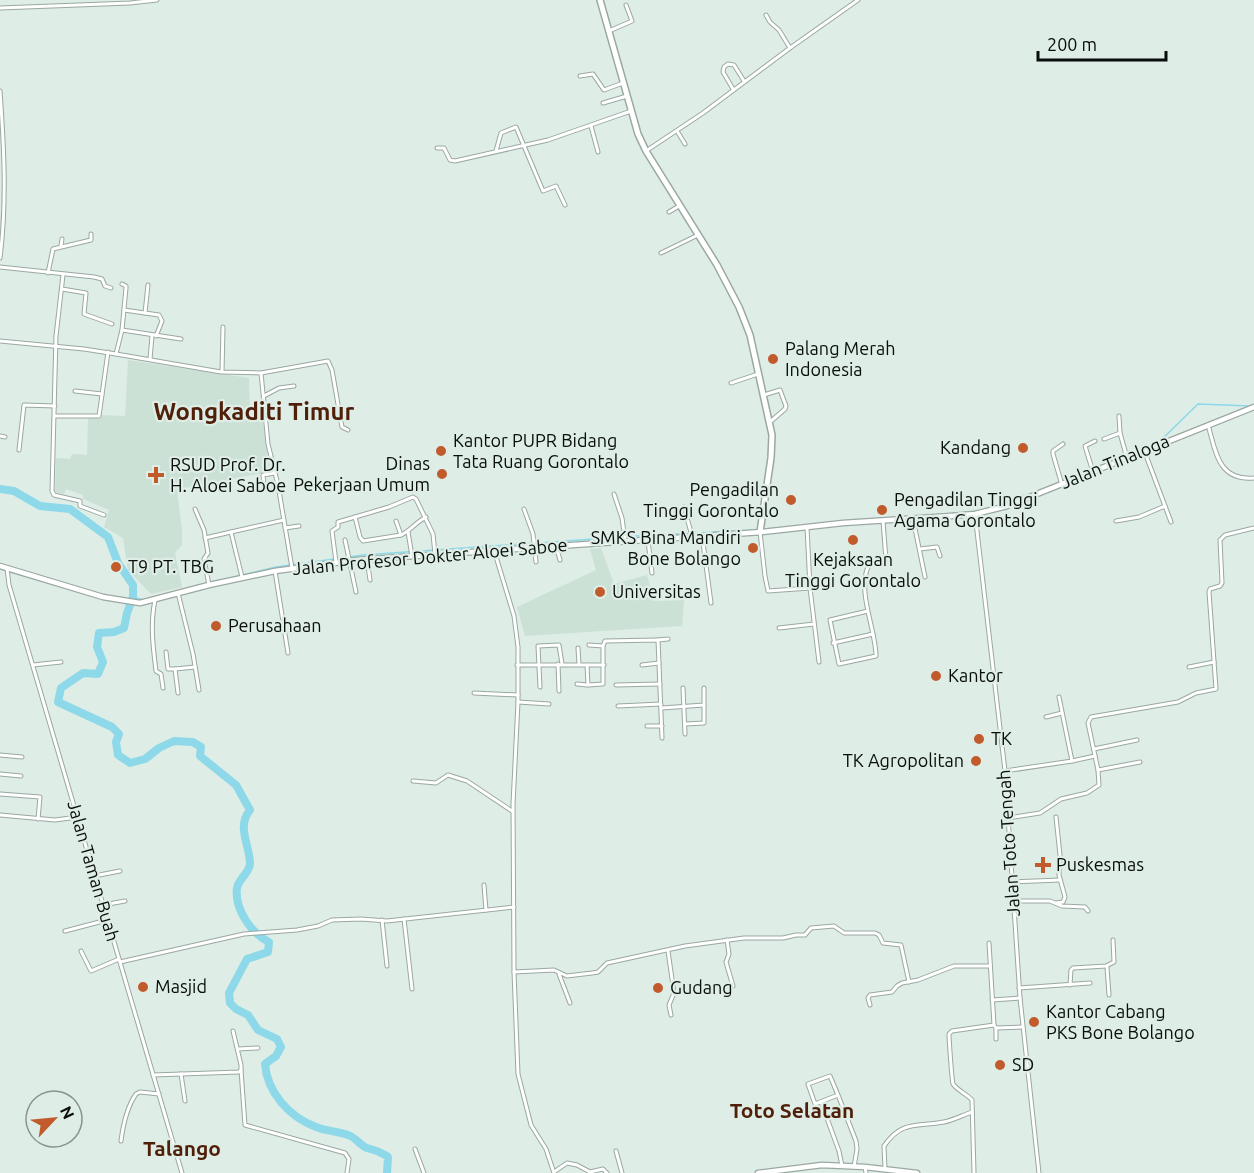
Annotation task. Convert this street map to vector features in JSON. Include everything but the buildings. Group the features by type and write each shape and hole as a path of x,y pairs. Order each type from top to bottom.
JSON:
{"main road":[{"path":"600,0 635,128 646,151 717,265 750,335 770,422 771,458 760,532"}],"street":[{"path":"0,8 157,0"},
{"path":"646,151 858,0"},
{"path":"609,31 632,21 626,5"},
{"path":"766,15 790,48"},
{"path":"734,89 723,72 724,67 728,64 734,65 744,81"},
{"path":"580,76 593,74 604,90 623,83"},
{"path":"0,91 4,227 0,258"},
{"path":"603,103 627,96"},
{"path":"437,148 444,148 447,156 453,161 496,151 506,151 591,126 630,111"},
{"path":"591,126 598,152"},
{"path":"496,151 501,133 513,127 517,128 543,191 556,186 565,205"},
{"path":"677,130 685,144"},
{"path":"669,212 680,206"},
{"path":"48,273 51,251 61,246 68,247 81,241 91,240 91,234"},
{"path":"661,253 698,235"},
{"path":"61,246 62,239"},
{"path":"0,267 102,279 105,286 111,288"},
{"path":"63,274 57,314 53,494 80,501 80,506 104,515"},
{"path":"116,354 124,310 126,286 122,284"},
{"path":"145,313 148,285"},
{"path":"62,289 87,293 84,314 112,324"},
{"path":"124,310 156,314 161,318 162,325 154,336 150,360"},
{"path":"222,372 223,327"},
{"path":"122,330 181,339"},
{"path":"0,341 108,352 222,372 261,373 328,361 332,370 342,427 348,430"},
{"path":"55,416 99,416 108,352"},
{"path":"261,373 268,444 292,568"},
{"path":"731,383 759,374"},
{"path":"264,396 279,388 294,386"},
{"path":"764,395 780,390 786,406 770,422"},
{"path":"75,391 102,394"},
{"path":"19,450 24,405 55,406"},
{"name":"Jalan Tinaloga","path":"760,532 807,526 975,514 1007,506 1254,408"},
{"path":"1119,416 1119,433 1127,458"},
{"path":"1208,425 1217,457 1224,470 1236,476 1254,478"},
{"path":"1104,439 1119,433"},
{"path":"1093,472 1085,446 1095,441"},
{"path":"1062,484 1053,451 1063,444"},
{"path":"1144,450 1171,522"},
{"path":"264,485 263,475 275,473"},
{"path":"614,494 622,518 625,538"},
{"path":"336,559 332,531 338,527 339,521 381,510 413,497 426,517 433,534 435,552"},
{"path":"1116,521 1139,517 1165,506"},
{"path":"684,507 692,534"},
{"path":"195,509 202,526 208,553 204,559 209,582"},
{"path":"524,509 533,539 536,562"},
{"name":"Jalan Toto Tengah","path":"975,514 1005,771 1019,988 1039,1173"},
{"path":"355,517 363,541 401,535 426,517"},
{"path":"914,519 926,578"},
{"path":"205,538 284,520"},
{"path":"396,520 401,535"},
{"path":"868,611 830,619 833,643 840,664 874,657 876,652 866,594 867,568 871,564 886,560 883,521"},
{"path":"285,528 299,526"},
{"path":"807,526 810,588 819,662"},
{"path":"1008,818 1040,813 1062,799 1087,793 1099,784 1088,723 1091,717 1178,702 1196,693 1215,690 1209,592 1222,584 1220,540 1225,535 1254,528"},
{"path":"231,532 242,575"},
{"path":"408,532 412,556"},
{"path":"760,532 768,591 810,588"},
{"name":"Jalan Profesor Dokter Aloei Saboe","path":"0,566 103,597 140,603 209,582 336,559 367,559 435,552 556,546 625,538 648,539 692,534 702,536 760,532"},
{"path":"702,536 711,603"},
{"path":"648,539 652,573"},
{"path":"345,540 356,592"},
{"path":"556,546 560,560"},
{"path":"920,549 937,547 940,556"},
{"path":"494,550 514,616 517,665 518,702 513,812 514,972 520,1085 531,1125 546,1149 554,1173 567,1163 591,1172 601,1169 607,1173"},
{"path":"367,559 370,580"},
{"name":"Jalan Taman Buah","path":"7,568 9,585 182,1173"},
{"path":"275,571 288,653"},
{"path":"178,593 199,690"},
{"path":"155,600 151,624 156,671 161,674 163,688"},
{"path":"779,628 814,624"},
{"path":"833,643 873,634"},
{"path":"577,684 603,684 605,641 668,639"},
{"path":"658,640 662,738"},
{"path":"540,687 538,646 558,644 561,647 559,691"},
{"path":"589,645 603,646"},
{"path":"578,648 579,664"},
{"path":"166,652 168,669 195,667"},
{"path":"33,665 61,662"},
{"path":"1190,667 1214,662"},
{"path":"642,665 659,663"},
{"path":"517,665 604,665"},
{"path":"587,665 588,685"},
{"path":"175,669 178,693"},
{"path":"616,685 660,684"},
{"path":"683,688 685,734"},
{"path":"684,723 704,723 704,688"},
{"path":"474,693 518,694"},
{"path":"1059,697 1072,761"},
{"path":"518,702 549,704"},
{"path":"618,706 704,705"},
{"path":"1046,717 1062,713"},
{"path":"647,726 662,726"},
{"path":"1094,749 1137,740"},
{"path":"0,755 22,757"},
{"path":"1005,771 1095,756"},
{"path":"1098,770 1140,762"},
{"path":"0,774 21,776"},
{"path":"413,781 436,783 448,775 461,778 513,812"},
{"path":"0,794 40,797 38,819"},
{"path":"0,815 55,820 78,817"},
{"path":"1056,817 1060,880 1065,897 1063,902 1056,903"},
{"path":"94,876 120,871"},
{"path":"1012,882 1060,880"},
{"path":"484,885 486,910"},
{"path":"103,905 125,901"},
{"path":"1014,901 1050,901 1062,906 1083,907 1088,911"},
{"path":"81,951 91,971 119,961 256,932 303,929 337,920 404,919 514,907"},
{"path":"404,919 412,989"},
{"path":"65,931 107,920"},
{"path":"382,920 387,966"},
{"path":"514,972 551,970 567,976 596,973 607,963 727,940 805,935 809,929 834,926 844,933 875,933 879,935 884,944 902,946 909,982"},
{"path":"727,940 729,954 726,963 733,986"},
{"path":"1070,985 1071,969 1107,966 1114,962 1113,940"},
{"path":"989,943 996,1039"},
{"path":"668,951 674,993 669,1005 671,1015"},
{"path":"870,1005 868,998 870,995 892,992 897,986 954,966 990,966"},
{"path":"1107,966 1108,995"},
{"path":"559,972 570,1004"},
{"path":"1019,988 1090,983"},
{"path":"992,1000 1020,998"},
{"path":"974,1173 971,1099 952,1081 949,1034 952,1030 995,1026 1023,1027"},
{"path":"234,1031 241,1070 245,1125 345,1154 349,1159 347,1173"},
{"path":"238,1049 258,1048"},
{"path":"153,1075 241,1070"},
{"path":"181,1074 185,1101"},
{"path":"838,1095 814,1103 808,1083 830,1076 838,1095 857,1144 854,1167"},
{"path":"121,1141 124,1120 136,1094 140,1092 159,1094"},
{"path":"821,1102 839,1150 842,1166"},
{"path":"885,1169 884,1146 896,1131 915,1125 944,1122 972,1112"},
{"path":"415,1149 424,1173"},
{"path":"616,1151 622,1173"},
{"path":"758,1173 804,1166 865,1167 917,1173"},
{"path":"865,1167 866,1173"}],"shaded area":[{"name":"RSUD Prof. Dr. H. Aloei Saboe","path":"128,360 249,378 250,414 262,415 270,472 177,490 182,545 175,553 182,587 151,594 128,570 123,538 104,527 109,510 83,499 83,495 66,489 64,494 55,492 56,458 70,459 72,454 87,455 88,417 125,416"},
{"name":"Universitas","path":"601,548 614,584 647,575 654,601 684,600 682,626 525,636 517,607 596,570 590,549"}],"waterway":[{"path":"1157,444 1198,404 1250,406"},
{"path":"0,489 14,491 40,506 70,509 108,537 118,563 133,585 133,597 124,628 114,632 99,633 97,647 103,662 98,674 83,673 61,688 58,702 112,727 119,734 116,742 118,755 130,763 145,759 159,748 174,741 193,742 201,747 200,756 236,785 250,810 244,823 250,864 237,888 238,904 251,927 269,942 268,952 247,959 229,993 230,1003 248,1015 258,1030 277,1039 281,1047 276,1056 265,1064 270,1084 281,1102 306,1123 351,1136 364,1147 388,1157 387,1173"},
{"path":"933,515 979,511"},
{"path":"868,519 900,517"},
{"path":"764,529 788,527"},
{"path":"195,586 276,567 363,555 755,530"},
{"path":"133,597 144,600"}],"place":[{"name":"Palang Merah Indonesia","path":"773,359"},
{"name":"Kandang","path":"1023,448"},
{"name":"Kantor PUPR Bidang Tata Ruang Gorontalo","path":"441,451"},
{"name":"Dinas Pekerjaan Umum","path":"442,474"},
{"name":"RSUD Prof. Dr. H. Aloei Saboe","path":"156,475"},
{"name":"Pengadilan Tinggi Gorontalo","path":"791,500"},
{"name":"Pengadilan Tinggi Agama Gorontalo","path":"882,510"},
{"name":"Kejaksaan Tinggi Gorontalo","path":"853,540"},
{"name":"SMKS Bina Mandiri Bone Bolango","path":"753,548"},
{"name":"T9 PT. TBG","path":"116,567"},
{"name":"Universitas","path":"600,592"},
{"name":"Perusahaan","path":"216,626"},
{"name":"Kantor","path":"936,676"},
{"name":"TK","path":"979,739"},
{"name":"TK Agropolitan","path":"976,761"},
{"name":"Puskesmas","path":"1043,865"},
{"name":"Masjid","path":"143,987"},
{"name":"Gudang","path":"658,988"},
{"name":"Kantor Cabang PKS Bone Bolango","path":"1034,1022"},
{"name":"SD","path":"1000,1065"}],"district":[{"name":"Wongkaditi Timur","path":"254,412"},
{"name":"Toto Selatan","path":"792,1111"},
{"name":"Talango","path":"182,1149"}]}
